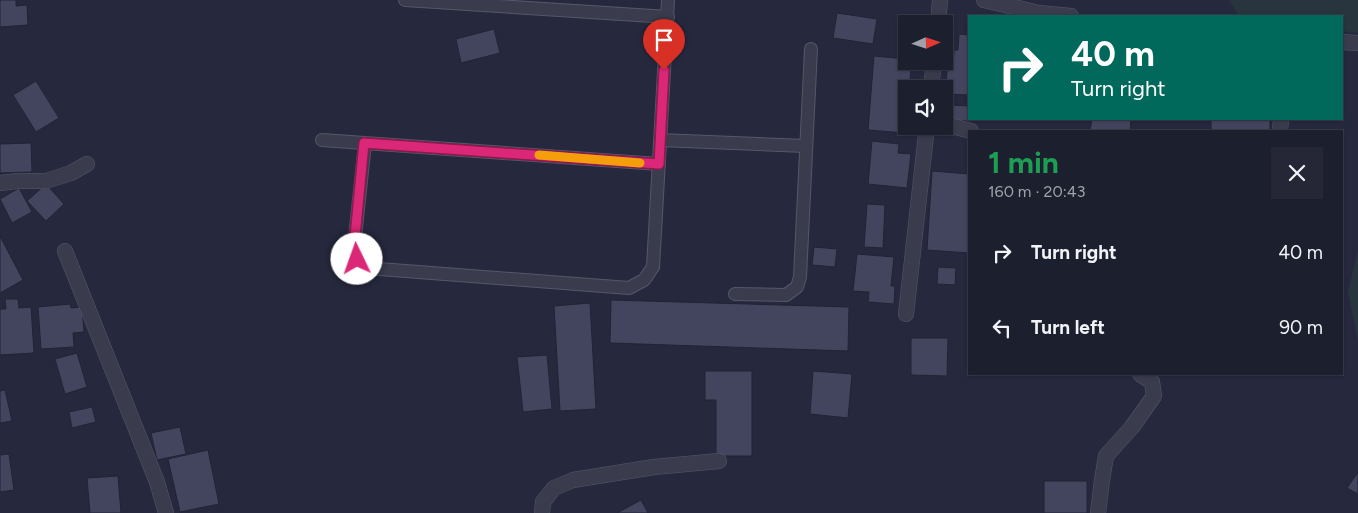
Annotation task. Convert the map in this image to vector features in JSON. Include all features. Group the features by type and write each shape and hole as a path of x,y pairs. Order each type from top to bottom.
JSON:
{"street":[{"path":"939,15 940,0"},
{"path":"984,0 1039,6 1068,15"},
{"path":"1343,42 1358,43"},
{"path":"953,126 968,130"},
{"path":"906,314 925,135"},
{"path":"0,183 46,181 71,173 87,164"},
{"path":"65,251 157,482 166,513"},
{"path":"1098,513 1106,456 1132,427 1154,396 1152,382 1142,375"},
{"path":"542,513 543,502 554,488 573,480 654,467 719,461"}],"lane":[{"path":"406,0 668,16"},
{"path":"364,143 354,247 357,259 366,268 629,288 644,280 653,267 668,0"},
{"path":"735,294 786,295 797,287 800,278 811,49"},
{"path":"322,140 659,164"},
{"path":"660,140 806,146"}],"shaded area":[{"path":"1229,0 1358,0 1358,33 1343,31 1343,15 1242,15 1237,13"},
{"path":"1358,250 1358,342 1348,292"}],"building":[{"path":"0,0 16,0 16,6 27,5 28,25 0,27"},
{"path":"837,13 877,19 873,44 833,38"},
{"path":"494,29 500,53 461,63 456,39"},
{"path":"959,34 968,35 968,95 953,94 953,80 947,80 947,70 953,70 954,50 958,50"},
{"path":"874,56 898,58 898,70 911,70 910,80 898,80 898,132 868,130"},
{"path":"36,81 59,118 36,132 13,95"},
{"path":"953,105 968,106 969,121 953,120"},
{"path":"1092,120 1131,120 1130,130 1090,130"},
{"path":"1211,120 1270,120 1270,130 1211,130"},
{"path":"872,141 899,144 898,153 911,154 907,188 868,184"},
{"path":"31,143 32,172 0,173 0,144"},
{"path":"932,171 968,174 968,253 927,250"},
{"path":"46,184 64,204 46,221 27,201"},
{"path":"19,188 32,212 12,223 0,199"},
{"path":"867,204 885,205 883,248 864,247"},
{"path":"0,236 23,280 0,293"},
{"path":"814,247 837,249 835,267 812,265"},
{"path":"857,254 894,257 891,286 895,286 894,304 868,302 869,292 853,291"},
{"path":"938,267 956,268 955,285 937,284"},
{"path":"5,299 18,299 19,308 31,307 34,353 0,355 0,309 6,309"},
{"path":"611,300 849,307 848,351 610,343"},
{"path":"590,303 596,409 560,411 554,306"},
{"path":"70,304 71,308 82,307 84,332 73,333 74,347 41,349 38,307"},
{"path":"911,338 948,338 947,376 911,375"},
{"path":"77,353 87,387 65,394 55,359"},
{"path":"547,355 552,409 523,412 517,357"},
{"path":"705,371 752,371 752,456 716,456 716,400 705,400"},
{"path":"813,371 852,374 848,418 810,414"},
{"path":"5,390 12,421 0,423 0,391"},
{"path":"92,407 96,422 72,428 69,412"},
{"path":"180,427 186,454 157,460 151,433"},
{"path":"208,450 219,504 180,512 168,459"},
{"path":"9,454 14,490 0,492 0,455"},
{"path":"1358,472 1358,494 1347,488"},
{"path":"118,476 121,513 90,513 87,478"},
{"path":"1044,481 1087,481 1087,513 1044,513"},
{"path":"641,500 648,513 617,513"}],"slow traffic":[{"path":"539,155 640,163"}],"route":[{"path":"357,259 354,247 364,143 659,164 664,70"}]}
